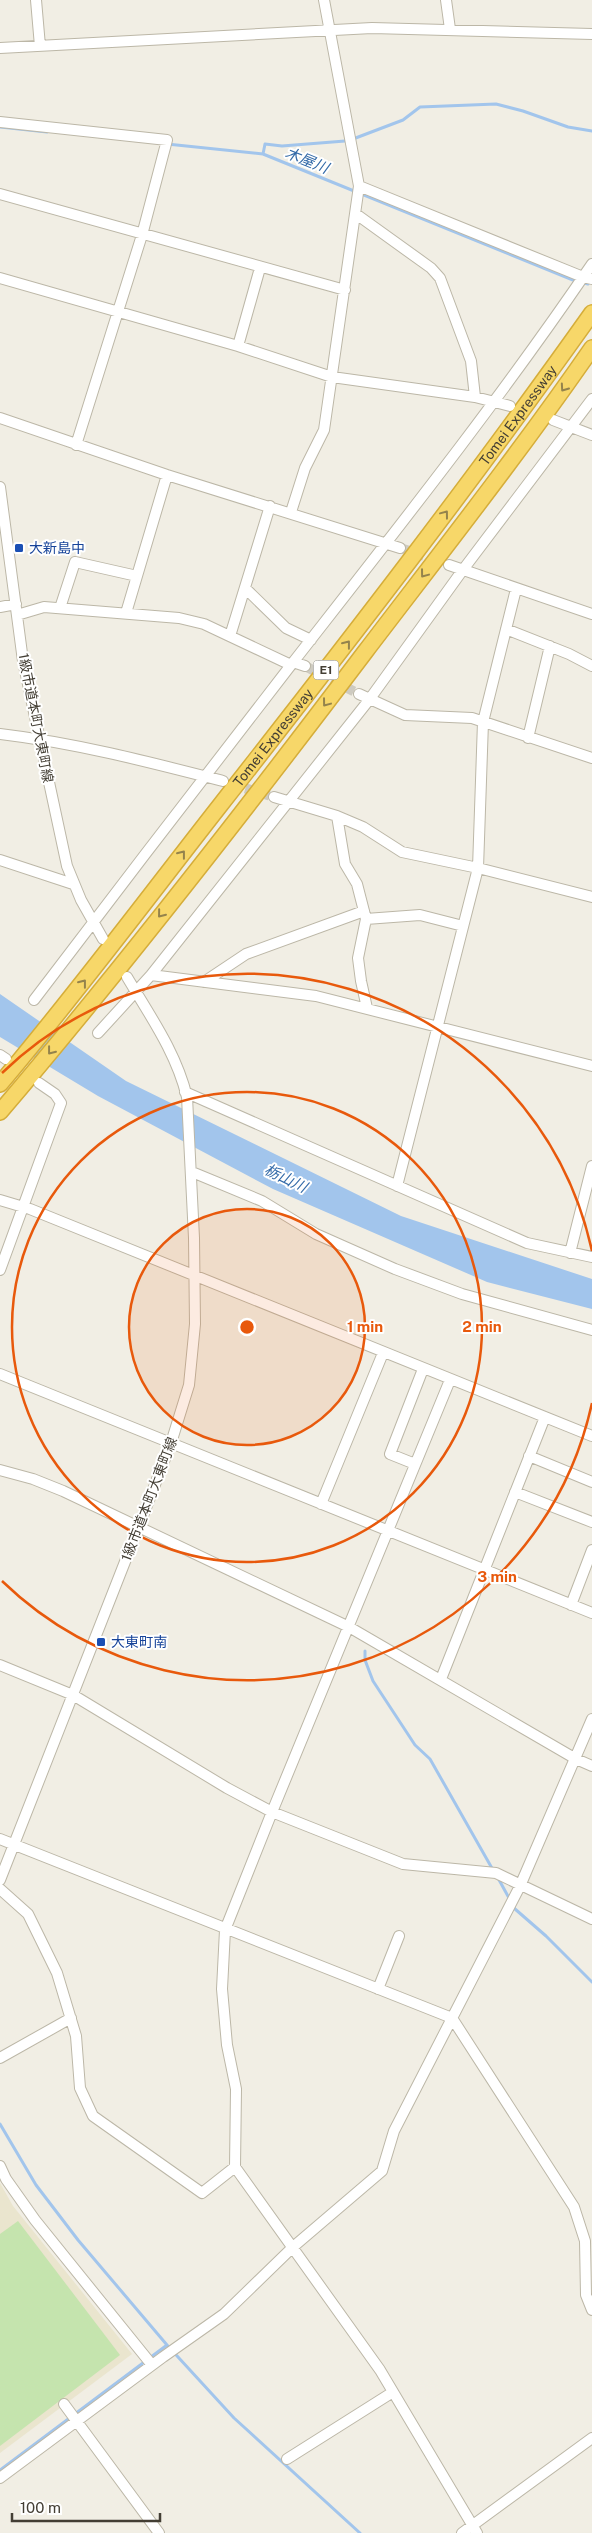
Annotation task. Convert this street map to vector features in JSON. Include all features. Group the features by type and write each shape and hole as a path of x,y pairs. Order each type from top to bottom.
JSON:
{"highway":[{"name":"Tomei Expressway","path":"0,1084 8,1058 53,1021 349,641 535,394 592,313"},
{"name":"Tomei Expressway","path":"0,1112 37,1078 68,1030 310,724 552,405 592,348"}],"street":[{"path":"36,0 40,46"},
{"path":"291,512 305,468 324,430 358,190 324,0"},
{"path":"446,0 450,29"},
{"path":"0,48 398,27 592,34"},
{"path":"0,122 166,144 142,235 76,445"},
{"path":"358,190 583,280"},
{"path":"0,194 260,268 345,290"},
{"path":"356,214 431,268 440,278 471,361 475,397"},
{"path":"34,1000 292,664 388,544 583,280 592,264"},
{"path":"238,346 260,268"},
{"path":"0,278 238,346 332,377 475,397 510,406"},
{"path":"98,1033 151,975 369,700 462,571 592,399"},
{"path":"0,418 167,475 291,512 400,548"},
{"path":"553,420 571,429 592,435"},
{"path":"126,613 167,475"},
{"name":"1級市道本町大東町線","path":"0,487 3,523 23,661 67,866 73,884 103,940"},
{"path":"230,636 270,506"},
{"path":"60,608 75,562 137,576"},
{"path":"449,565 592,614"},
{"path":"245,588 286,628 311,640"},
{"path":"397,1186 478,868 483,722 516,589"},
{"path":"0,607 16,604"},
{"path":"17,615 44,607 179,618 204,624 292,664 305,666"},
{"path":"506,629 550,646 592,666"},
{"path":"528,738 550,646"},
{"path":"359,694 406,715 461,716 592,758"},
{"path":"0,734 39,738 130,757 223,781"},
{"path":"274,797 337,816 363,827 402,852 478,868 592,897"},
{"path":"337,816 345,864 357,884 365,915 358,958 360,981 367,1008"},
{"path":"0,860 73,884"},
{"path":"204,982 246,954 349,915 420,915 463,926"},
{"path":"151,975 316,996 592,1066"},
{"name":"1級市道本町大東町線","path":"0,1880 171,1444 183,1410 191,1370 195,1324 192,1170 186,1095 168,1045 127,977"},
{"path":"0,1270 25,1206 61,1103 55,1094 37,1078"},
{"path":"186,1095 526,1243 592,1257"},
{"path":"570,1253 592,1166"},
{"path":"192,1170 262,1201 316,1234 395,1269 462,1294 592,1330"},
{"path":"0,1200 25,1206 383,1353 592,1436"},
{"path":"321,1504 383,1353"},
{"path":"415,1464 390,1454 423,1369"},
{"path":"0,1374 592,1613"},
{"path":"450,1380 225,1930 222,1989 227,2045 236,2089 235,2167 380,2370 475,2529"},
{"path":"441,1679 545,1417"},
{"path":"529,1456 592,1482"},
{"path":"0,1470 34,1479 139,1526 349,1627 576,1759 592,1766"},
{"path":"515,1492 592,1522"},
{"path":"570,1605 592,1550"},
{"path":"0,1665 72,1695 228,1788 272,1812 403,1864 496,1873 592,1919"},
{"path":"0,2478 151,2363 224,2314 293,2247 382,2171 394,2131 520,1886 592,1719"},
{"path":"0,1839 15,1843 225,1930 452,2018 574,2207 585,2241 586,2295 592,2310"},
{"path":"0,1890 18,1902 36,1929 57,1973 76,2036 80,2088 93,2116 202,2193 235,2167"},
{"path":"378,1989 399,1936"},
{"path":"0,2058 71,2018"},
{"path":"0,2166 6,2179 35,2220 151,2363"},
{"path":"287,2459 394,2392"},
{"path":"64,2404 159,2533"},
{"path":"462,2533 475,2529 592,2438"}],"shaded area":[{"path":"0,2183 13,2206 132,2354 0,2453"}],"green space":[{"path":"18,2221 120,2355 0,2446 0,2234"}],"water":[{"name":"栃山川","path":"0,994 126,1081 401,1216 592,1279 592,1309 487,1282 273,1189 98,1096 0,1037"}],"waterway":[{"path":"353,139 403,120 420,107 496,104 523,111 568,127 592,131"},
{"name":"木屋川","path":"0,127 47,132"},
{"path":"263,154 265,144 282,146 345,141"},
{"name":"木屋川","path":"167,144 263,154 573,280 588,284"},
{"path":"365,1651 365,1660 373,1681 415,1745 430,1759 493,1870"},
{"path":"498,1878 515,1909 546,1936 592,1982"},
{"path":"0,2124 36,2185 78,2240 167,2345 234,2418 360,2533"},
{"path":"0,2470 167,2345"}],"tunnel":[{"path":"400,548 440,561"},
{"path":"305,666 359,694"},
{"path":"231,784 274,797"}],"place":[{"name":"大新島中","path":"19,548"},
{"name":"大東町南","path":"101,1642"}]}
